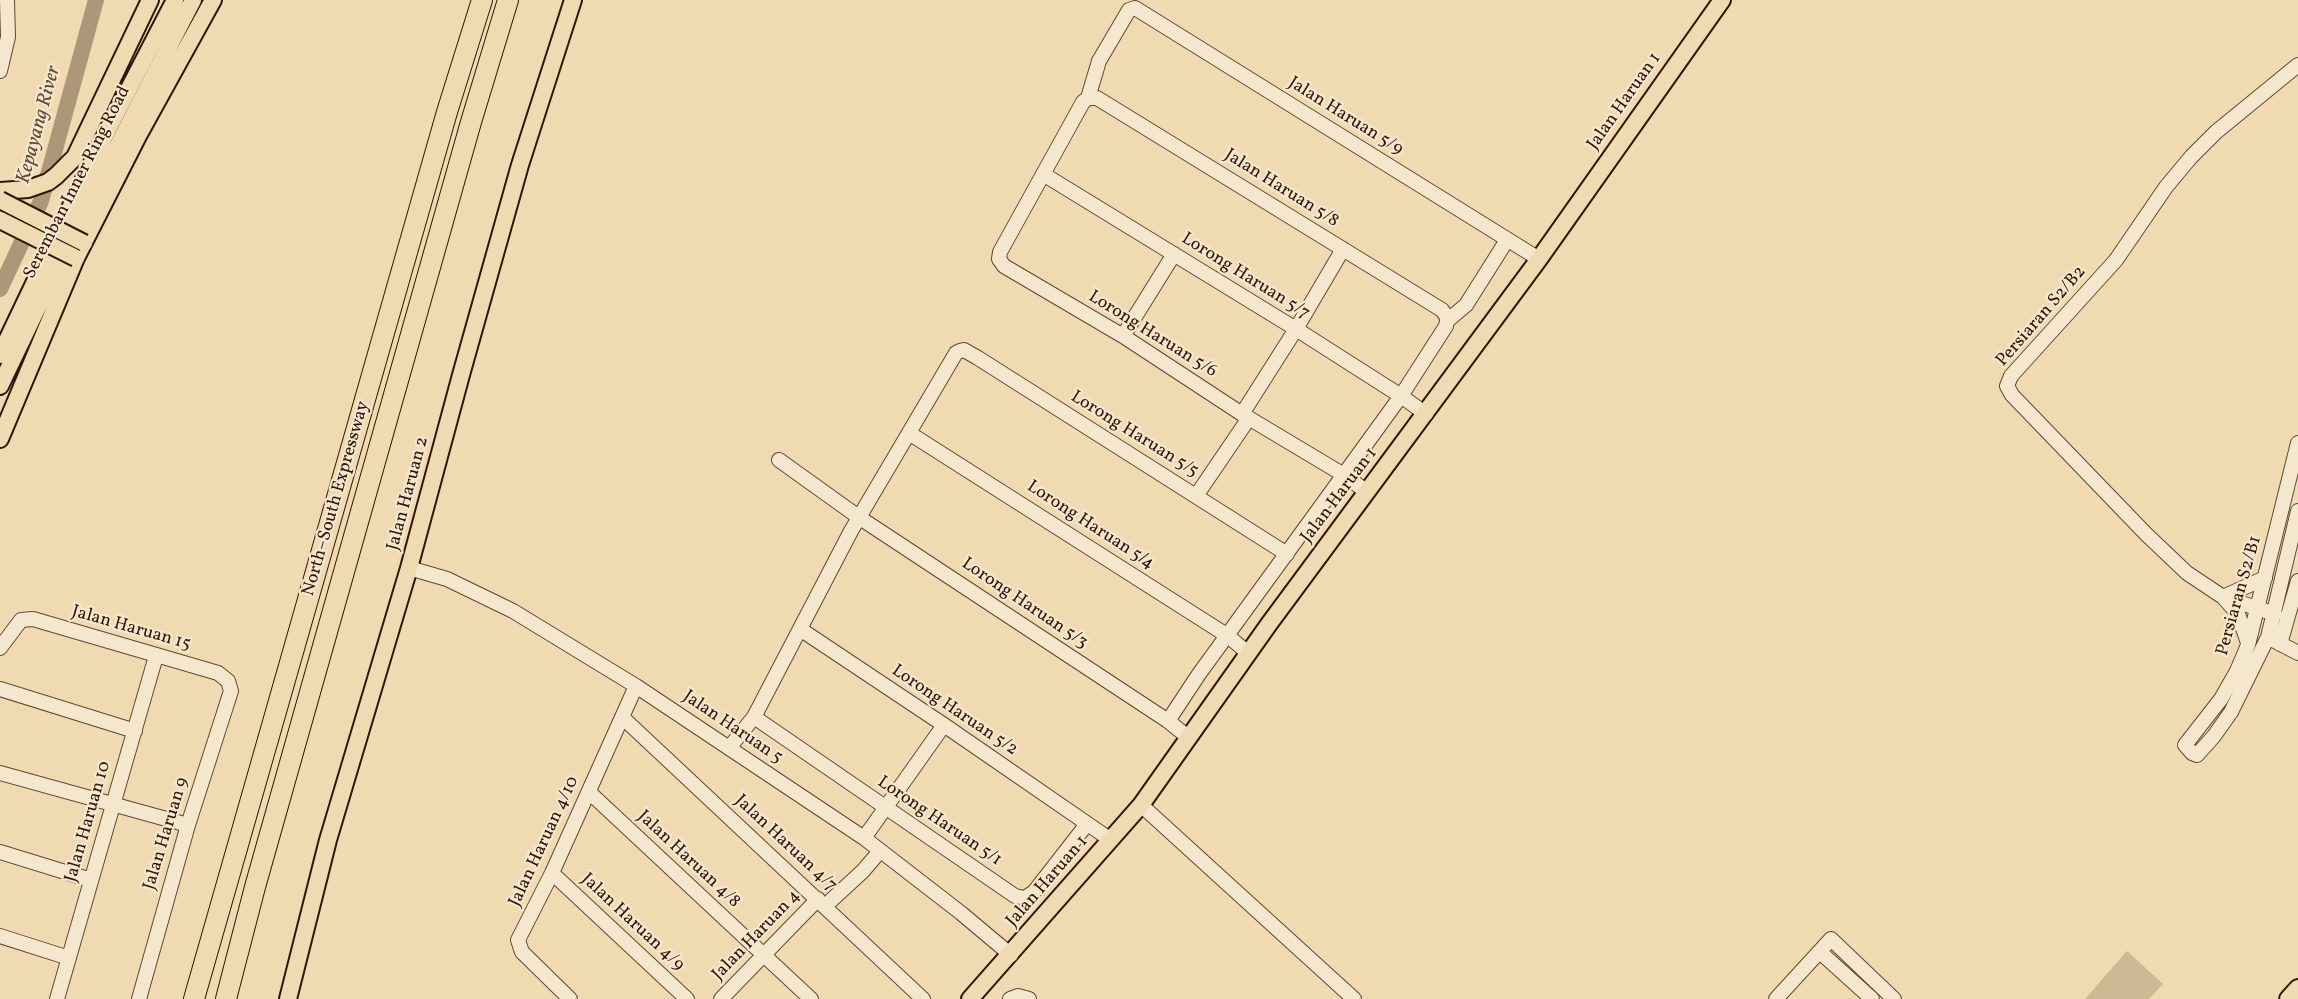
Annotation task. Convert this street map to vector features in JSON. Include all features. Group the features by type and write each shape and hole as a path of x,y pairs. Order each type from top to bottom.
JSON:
{"highway":[{"name":"North–South Expressway","path":"194,999 447,112 482,0"},
{"name":"North–South Expressway","path":"226,999 255,887 458,167 508,0"}],"main road":[{"path":"0,191 28,189 48,182 75,157 150,0"},
{"name":"Seremban Inner Ring Road","path":"0,356 105,135 175,0"},
{"name":"Seremban Inner Ring Road","path":"0,386 81,217 193,0"},
{"path":"0,439 80,250 138,136 213,0"},
{"name":"Jalan Haruan 2","path":"288,999 328,840 410,568 520,165 573,0"},
{"name":"Jalan Haruan 1","path":"970,999 1141,805 1248,653 1539,260 1722,0"},
{"path":"0,200 80,250"},
{"path":"0,220 80,250"},
{"path":"2288,999 2298,988"}],"street":[{"path":"0,71 8,37 7,0"},
{"name":"Jalan Haruan 5/9","path":"1089,98 1099,61 1131,8 1145,14 1539,260"},
{"name":"Persiaran S2/B2","path":"2275,614 2223,597 2187,573 2146,534 2012,395 2007,386 2011,376 2116,260 2166,187 2190,157 2216,132 2298,65"},
{"path":"1043,174 1083,102 1089,98"},
{"name":"Jalan Haruan 5/8","path":"1089,98 1097,98 1107,103 1442,310 1448,317 1447,321"},
{"name":"Lorong Haruan 5/7","path":"1043,174 1296,329 1426,414"},
{"name":"Lorong Haruan 5/6","path":"1043,174 1000,252 999,259 1004,266 1123,336 1245,416 1344,475 1367,492"},
{"path":"1168,722 1199,674 1401,396 1447,321 1466,306 1507,240"},
{"path":"1196,495 1343,249"},
{"path":"1123,336 1174,254"},
{"name":"Lorong Haruan 5/5","path":"909,434 956,353 964,350 1287,554"},
{"path":"729,748 754,717 860,518 909,434"},
{"name":"Lorong Haruan 5/4","path":"909,434 1228,636 1248,653"},
{"name":"Persiaran S2/B1","path":"2298,443 2248,645 2221,699 2185,745 2197,755 2231,712 2274,641 2275,614 2295,542 2298,512"},
{"name":"Lorong Haruan 5/3","path":"779,460 860,518 1188,737"},
{"name":"Jalan Haruan 5","path":"410,568 447,579 513,610 636,686 864,838 1011,955"},
{"path":"2248,645 2238,614 2223,597 2265,578"},
{"path":"2298,581 2274,641 2298,653"},
{"name":"Jalan Haruan 15","path":"0,648 21,620 33,619 218,673 228,681"},
{"name":"Lorong Haruan 5/2","path":"800,629 1111,840"},
{"name":"Jalan Haruan 10","path":"57,999 156,656"},
{"name":"Jalan Haruan 9","path":"139,999 188,825 231,691 228,681"},
{"name":"Jalan Haruan 4/10","path":"570,999 519,946 518,940 552,873 636,686"},
{"path":"0,690 135,731"},
{"name":"Jalan Haruan 4/7","path":"622,717 923,999"},
{"name":"Lorong Haruan 5/1","path":"754,717 1015,896 1025,898 1034,892 1087,824"},
{"path":"864,838 944,725"},
{"path":"0,773 188,825"},
{"name":"Jalan Haruan 4/8","path":"589,792 811,999"},
{"path":"1141,805 1354,999"},
{"name":"Jalan Haruan 4","path":"722,999 763,954 821,902 857,877 880,851"},
{"path":"0,852 91,880"},
{"name":"Jalan Haruan 4/9","path":"552,873 687,999"},
{"path":"0,936 69,958"},
{"path":"1776,999 1831,939 1894,999"},
{"path":"1820,952 1872,999"},
{"path":"1010,999 1018,996 1029,999"}],"shaded area":[{"path":"2127,951 2163,984 2149,999 2085,999"}],"waterway":[{"name":"Kepayang River","path":"0,289 41,201 96,0"}]}
